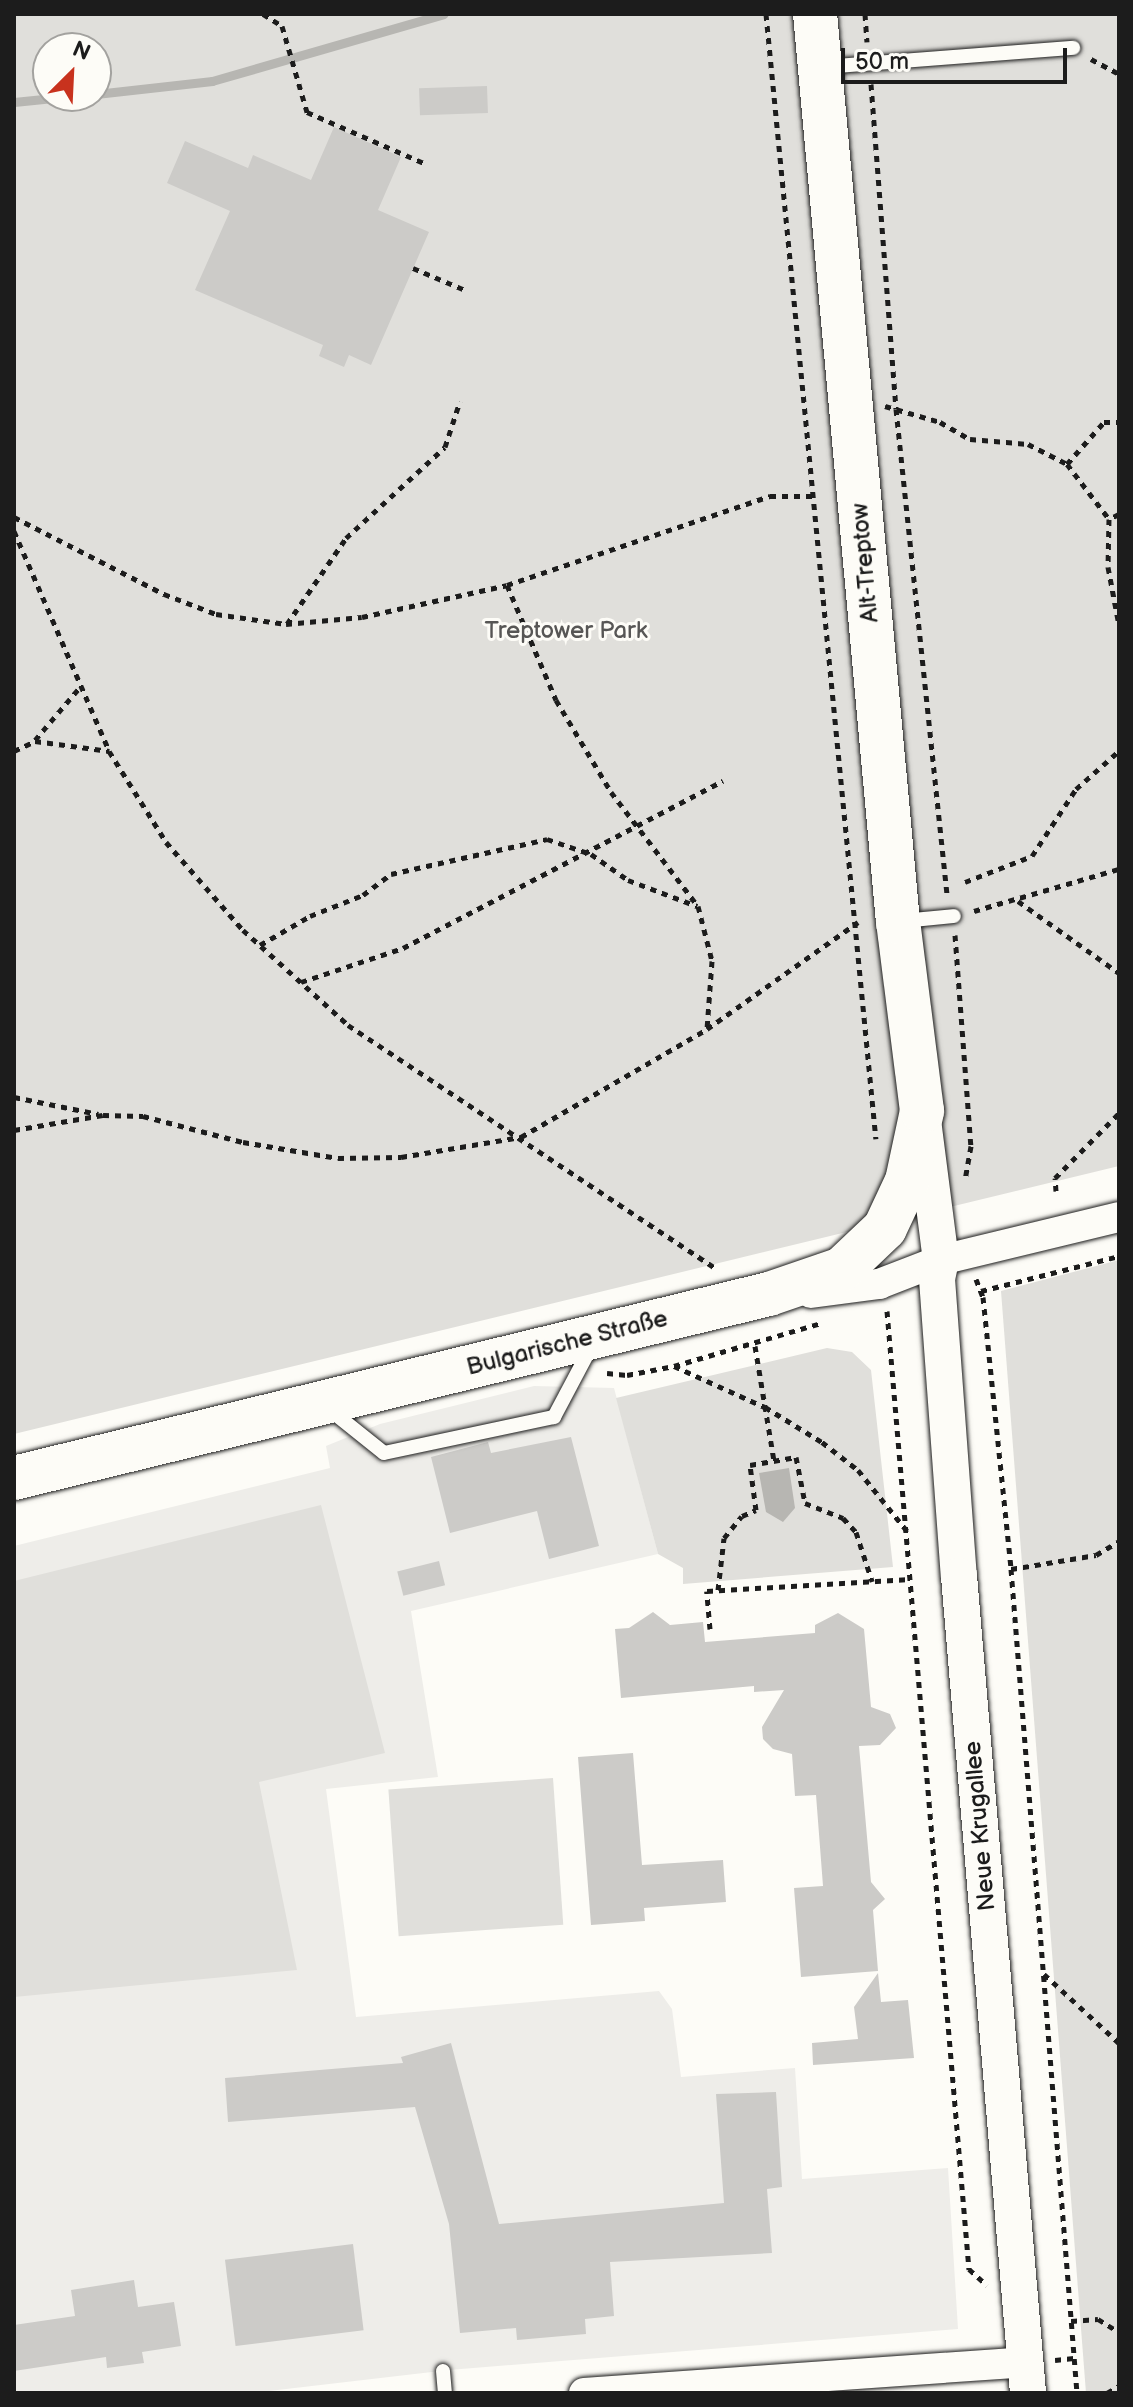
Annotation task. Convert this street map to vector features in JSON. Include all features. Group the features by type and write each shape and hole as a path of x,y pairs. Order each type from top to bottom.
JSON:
{"main road":[{"name":"Alt-Treptow","path":"769,1294 842,1269 863,1255 885,1228 907,1181 922,1111 877,922 815,14"},
{"name":"Bulgarische Straße","path":"14,1478 322,1404 589,1352 724,1305 769,1294"}],"street":[{"name":"Alt-Treptow","path":"922,1111 956,1264"},
{"name":"Bulgarische Straße","path":"769,1294 879,1284 1119,1217"},
{"name":"Neue Krugallee","path":"956,1264 937,1279 1026,2378"},
{"path":"584,2393 1026,2378"}],"lane":[{"path":"820,67 1073,48"},
{"path":"877,922 954,916"},
{"path":"322,1404 384,1453 554,1417 589,1352"},
{"path":"443,2371 445,2393"}],"path":[{"path":"263,14 282,26 307,112 426,164"},
{"path":"766,14 791,300 877,922 876,1146"},
{"path":"865,14 896,409 912,535 942,883"},
{"path":"1073,48 1119,74"},
{"path":"413,268 465,290"},
{"path":"286,624 346,538 445,447 460,401"},
{"path":"896,409 940,422 970,439 1028,444 1067,464 1109,519 1109,593 1119,625"},
{"path":"1067,464 1104,422 1119,422"},
{"path":"14,517 164,594 216,614 286,624 362,617 507,585 770,496 816,496"},
{"path":"1109,519 1119,514"},
{"path":"14,531 109,751 166,842 260,945 348,1025 716,1269 724,1305"},
{"path":"507,585 556,700 637,826 698,906 712,961 707,1029"},
{"path":"14,751 35,741 81,686"},
{"path":"35,741 109,751"},
{"path":"965,882 1032,856 1076,789 1119,751"},
{"path":"300,982 403,948 591,854 723,781"},
{"path":"260,945 405,870 547,839 591,854 628,880 698,906"},
{"path":"962,1195 971,1146 954,916 1017,901 1119,869"},
{"path":"1017,901 1119,973"},
{"path":"14,1097 103,1115 143,1116 243,1142 338,1158 401,1157 521,1137 707,1029 877,922"},
{"path":"1056,1191 1055,1178 1119,1113"},
{"path":"14,1130 103,1115"},
{"path":"981,1291 1119,1256"},
{"path":"956,1264 981,1291 1011,1569 1077,2393"},
{"path":"885,1297 908,1531 969,2269"},
{"path":"589,1352 627,1375 755,1346 827,1319"},
{"path":"755,1346 774,1461"},
{"path":"674,1366 765,1407 858,1470 908,1531"},
{"path":"718,1590 724,1538 742,1516 756,1510 750,1465 796,1457 805,1503 843,1518 856,1532 872,1581"},
{"path":"1011,1569 1096,1555 1119,1541"},
{"path":"710,1629 707,1591 911,1579"},
{"path":"1043,1974 1119,2043"},
{"path":"1071,2321 1098,2319 1119,2332"},
{"path":"1107,2393 1119,2386"}],"shaded area":[{"path":"534,1386 614,1388 658,1554 411,1611 438,1777 326,1789 356,2017 659,1991 672,2009 681,2077 795,2068 802,2179 948,2168 958,2329 449,2370 251,2393 14,2393 14,1546 330,1468 326,1446 380,1424"},
{"path":"789,1468 795,1508 783,1522 766,1512 759,1473"}],"green space":[{"name":"Treptower Park","path":"14,14 1119,14 1119,1166 14,1434"},
{"path":"1119,1260 1119,2393 1086,2393 1001,1291"},
{"path":"827,1348 852,1352 871,1370 893,1567 683,1584 683,1568 658,1554 616,1398"},
{"path":"321,1505 385,1753 259,1782 297,1970 14,1997 14,1581"},
{"path":"553,1778 563,1925 399,1936 388,1790"}],"building":[{"path":"487,86 488,113 420,115 419,88"},
{"path":"334,127 401,157 378,210 429,232 371,365 349,355 344,367 319,356 323,345 195,290 230,211 167,183 185,141 248,168 253,155 311,180"},
{"path":"571,1437 599,1546 549,1559 537,1511 450,1533 431,1457 488,1442 491,1453"},
{"path":"439,1561 445,1585 403,1596 397,1571"},
{"path":"653,1612 670,1625 703,1622 705,1642 815,1633 815,1625 838,1613 864,1629 871,1707 890,1714 896,1728 880,1745 859,1746 871,1882 885,1899 873,1910 878,1971 801,1977 794,1888 823,1886 816,1795 795,1796 792,1754 773,1749 763,1739 762,1727 784,1690 754,1692 754,1686 621,1698 615,1629 629,1628"},
{"path":"633,1753 642,1865 723,1860 726,1902 644,1908 645,1921 591,1925 578,1757"},
{"path":"878,1973 881,2002 908,2000 914,2058 813,2065 812,2043 858,2039 854,2007"},
{"path":"451,2043 499,2224 724,2203 716,2094 776,2092 782,2187 767,2189 772,2253 610,2262 614,2316 585,2319 586,2334 517,2340 516,2328 460,2333 449,2224 415,2107 228,2122 225,2078 403,2063 401,2057"},
{"path":"353,2244 364,2330 236,2346 225,2260"},
{"path":"134,2280 138,2307 174,2302 181,2346 142,2352 144,2363 107,2368 106,2357 14,2371 14,2325 75,2316 71,2290"}],"waterway":[{"path":"112,92 212,81 444,14"},
{"path":"14,102 32,100"}]}
